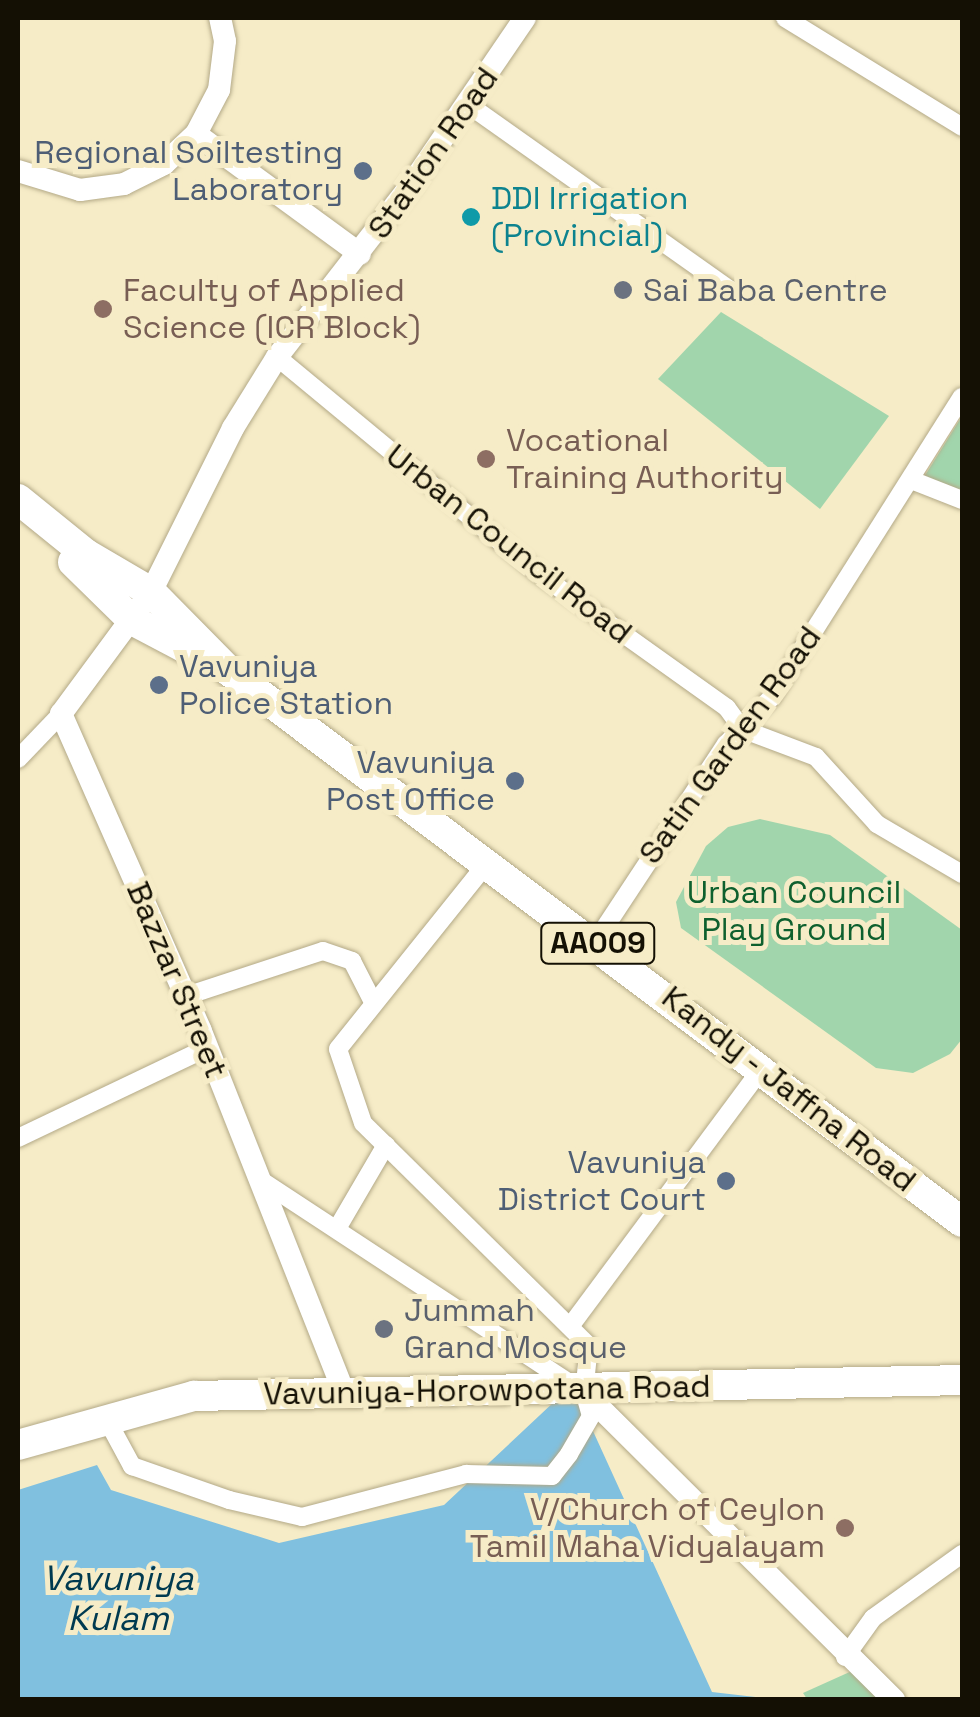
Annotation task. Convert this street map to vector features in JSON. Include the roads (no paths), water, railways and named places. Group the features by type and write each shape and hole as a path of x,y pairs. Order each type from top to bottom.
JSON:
{"highway":[{"name":"Kandy - Jaffna Road","path":"18,499 86,554 151,592 229,671 486,864 596,940 962,1222"},
{"name":"Kandy - Jaffna Road","path":"18,522 78,566 132,620 229,671"},
{"name":"Vavuniya-Horowpotana Road","path":"18,1445 194,1396 962,1380"}],"main road":[{"path":"18,172 80,190 124,184 164,164 196,134 219,90 225,41 220,18"},
{"name":"Station Road","path":"151,592 232,428 277,357 360,254 469,105 525,18"},
{"path":"196,134 360,254"},
{"path":"61,714 151,592"},
{"name":"Bazzar Street","path":"61,714 208,1048 343,1390"},
{"path":"578,1389 844,1657 894,1700"}],"street":[{"path":"785,18 962,127"},
{"path":"469,105 732,291"},
{"name":"Urban Council Road","path":"277,357 538,573 726,708 742,729"},
{"name":"Satin Garden Road","path":"596,940 660,835 742,729 772,697 962,397"},
{"path":"911,480 962,500"},
{"path":"18,759 61,714"},
{"path":"742,729 816,757 877,824 962,874"},
{"path":"486,864 418,957 374,1002 338,1049 363,1122 496,1258 572,1324 589,1346 578,1389"},
{"path":"186,996 322,951 352,961 374,1002"},
{"path":"18,1138 208,1048"},
{"path":"572,1324 762,1068"},
{"path":"338,1227 386,1145"},
{"path":"106,1418 132,1466 229,1500 302,1517 466,1474 552,1476 591,1416 578,1389 338,1227 262,1181"},
{"path":"844,1657 873,1618 962,1554"}],"water":[{"name":"Vavuniya Kulam","path":"572,1385 712,1692 772,1699 18,1699 18,1490 97,1465 111,1490 279,1543 444,1505"}],"place":[{"name":"Regional Soiltesting Laboratory","path":"363,171"},
{"name":"DDI Irrigation (Provincial)","path":"471,217"},
{"name":"Sai Baba Centre","path":"623,290"},
{"name":"Faculty of Applied Science (ICR Block)","path":"103,309"},
{"name":"Vocational Training Authority","path":"486,459"},
{"name":"Vavuniya Police Station","path":"159,685"},
{"name":"Vavuniya Post Office","path":"515,781"},
{"name":"Vavuniya District Court","path":"726,1181"},
{"name":"Jummah Grand Mosque","path":"384,1329"},
{"name":"V/Church of Ceylon Tamil Maha Vidyalayam","path":"845,1528"}],"park label":[{"name":"Urban Council Play Ground","path":"794,912"}]}
